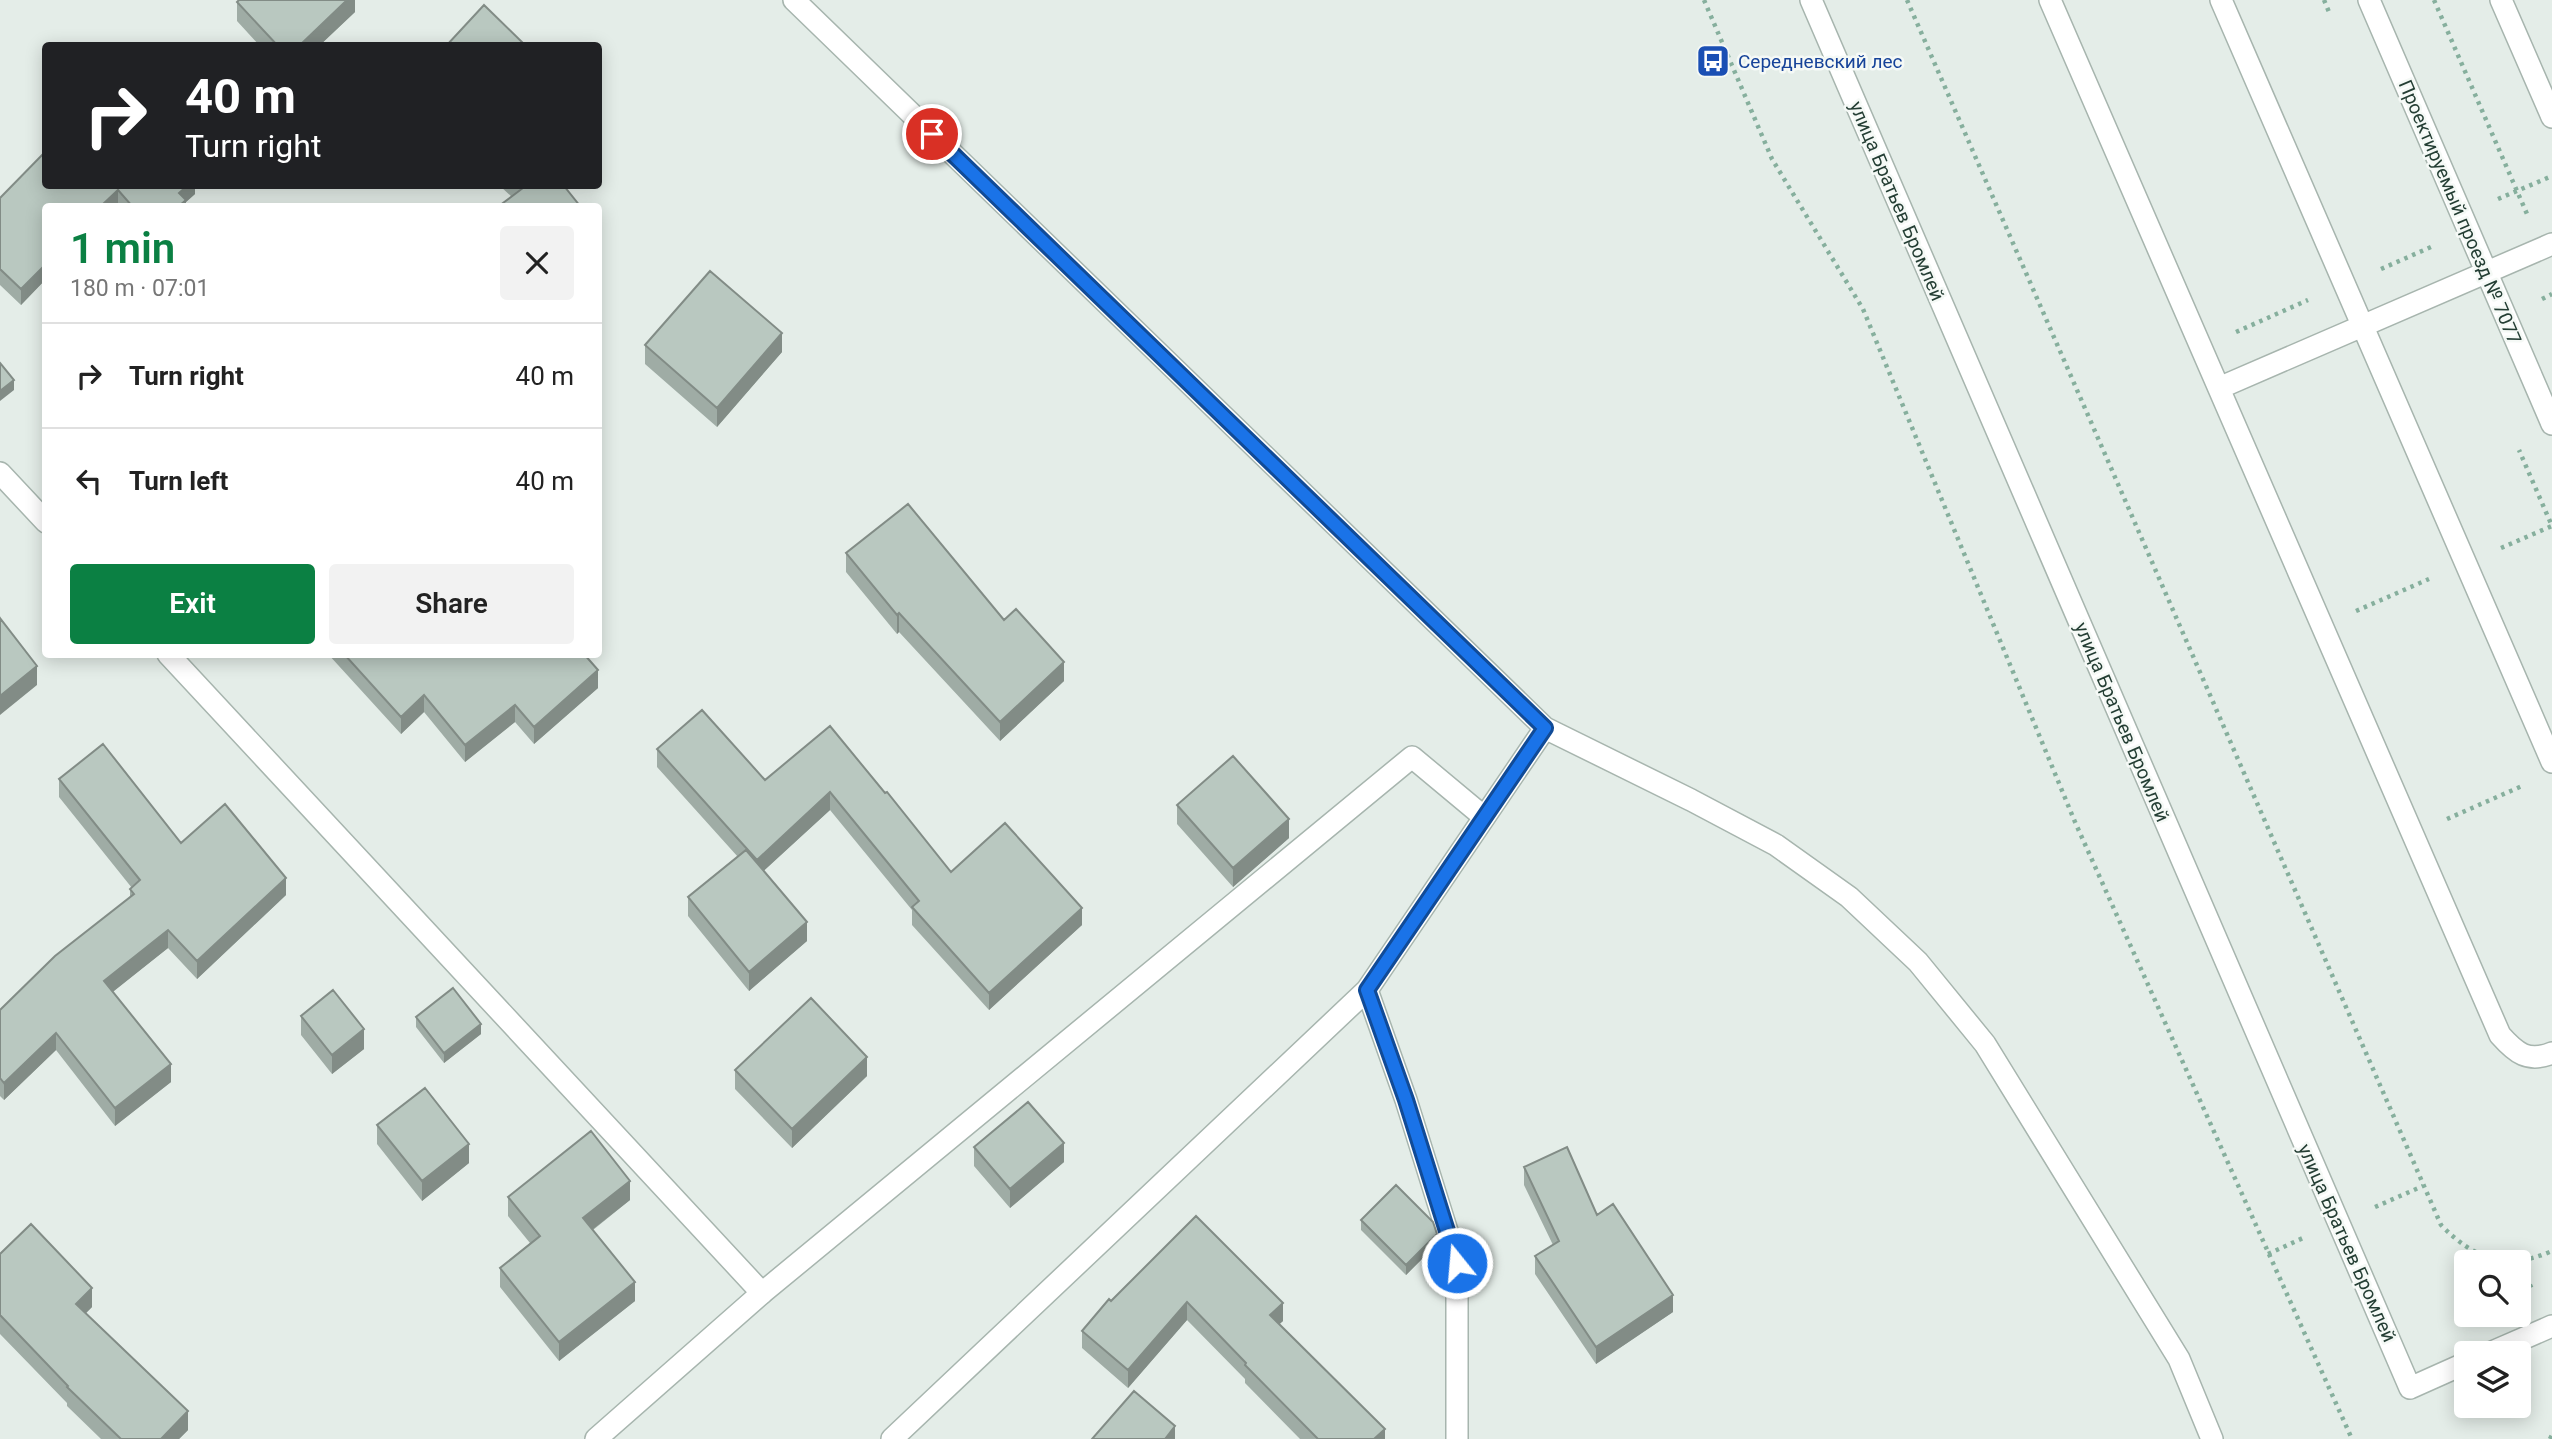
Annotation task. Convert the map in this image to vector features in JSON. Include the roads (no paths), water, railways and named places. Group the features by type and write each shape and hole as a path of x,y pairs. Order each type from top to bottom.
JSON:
{"street":[{"path":"794,0 1545,728 1776,845 1849,897 1918,962 1985,1044 2158,1324 2179,1359 2212,1439"},
{"name":"улица Братьев Бромлей","path":"1811,0 2410,1388 2454,1368"},
{"path":"2050,0 2500,1035 2516,1052 2528,1057 2540,1058 2552,1053"},
{"path":"2221,0 2552,761"},
{"name":"Проектируемый проезд № 7077","path":"2369,0 2552,424"},
{"path":"2501,0 2552,117"},
{"path":"2219,388 2547,246"},
{"path":"0,474 42,518"},
{"path":"172,658 762,1293"},
{"path":"892,1439 1367,990 1545,728"},
{"path":"596,1439 762,1293 1412,757 1484,817"},
{"path":"1367,990 1406,1100 1457,1263 1457,1439"},
{"path":"2518,1341 2552,1326"}],"place":[{"name":"Середневский лес","path":"1713,61"}]}
